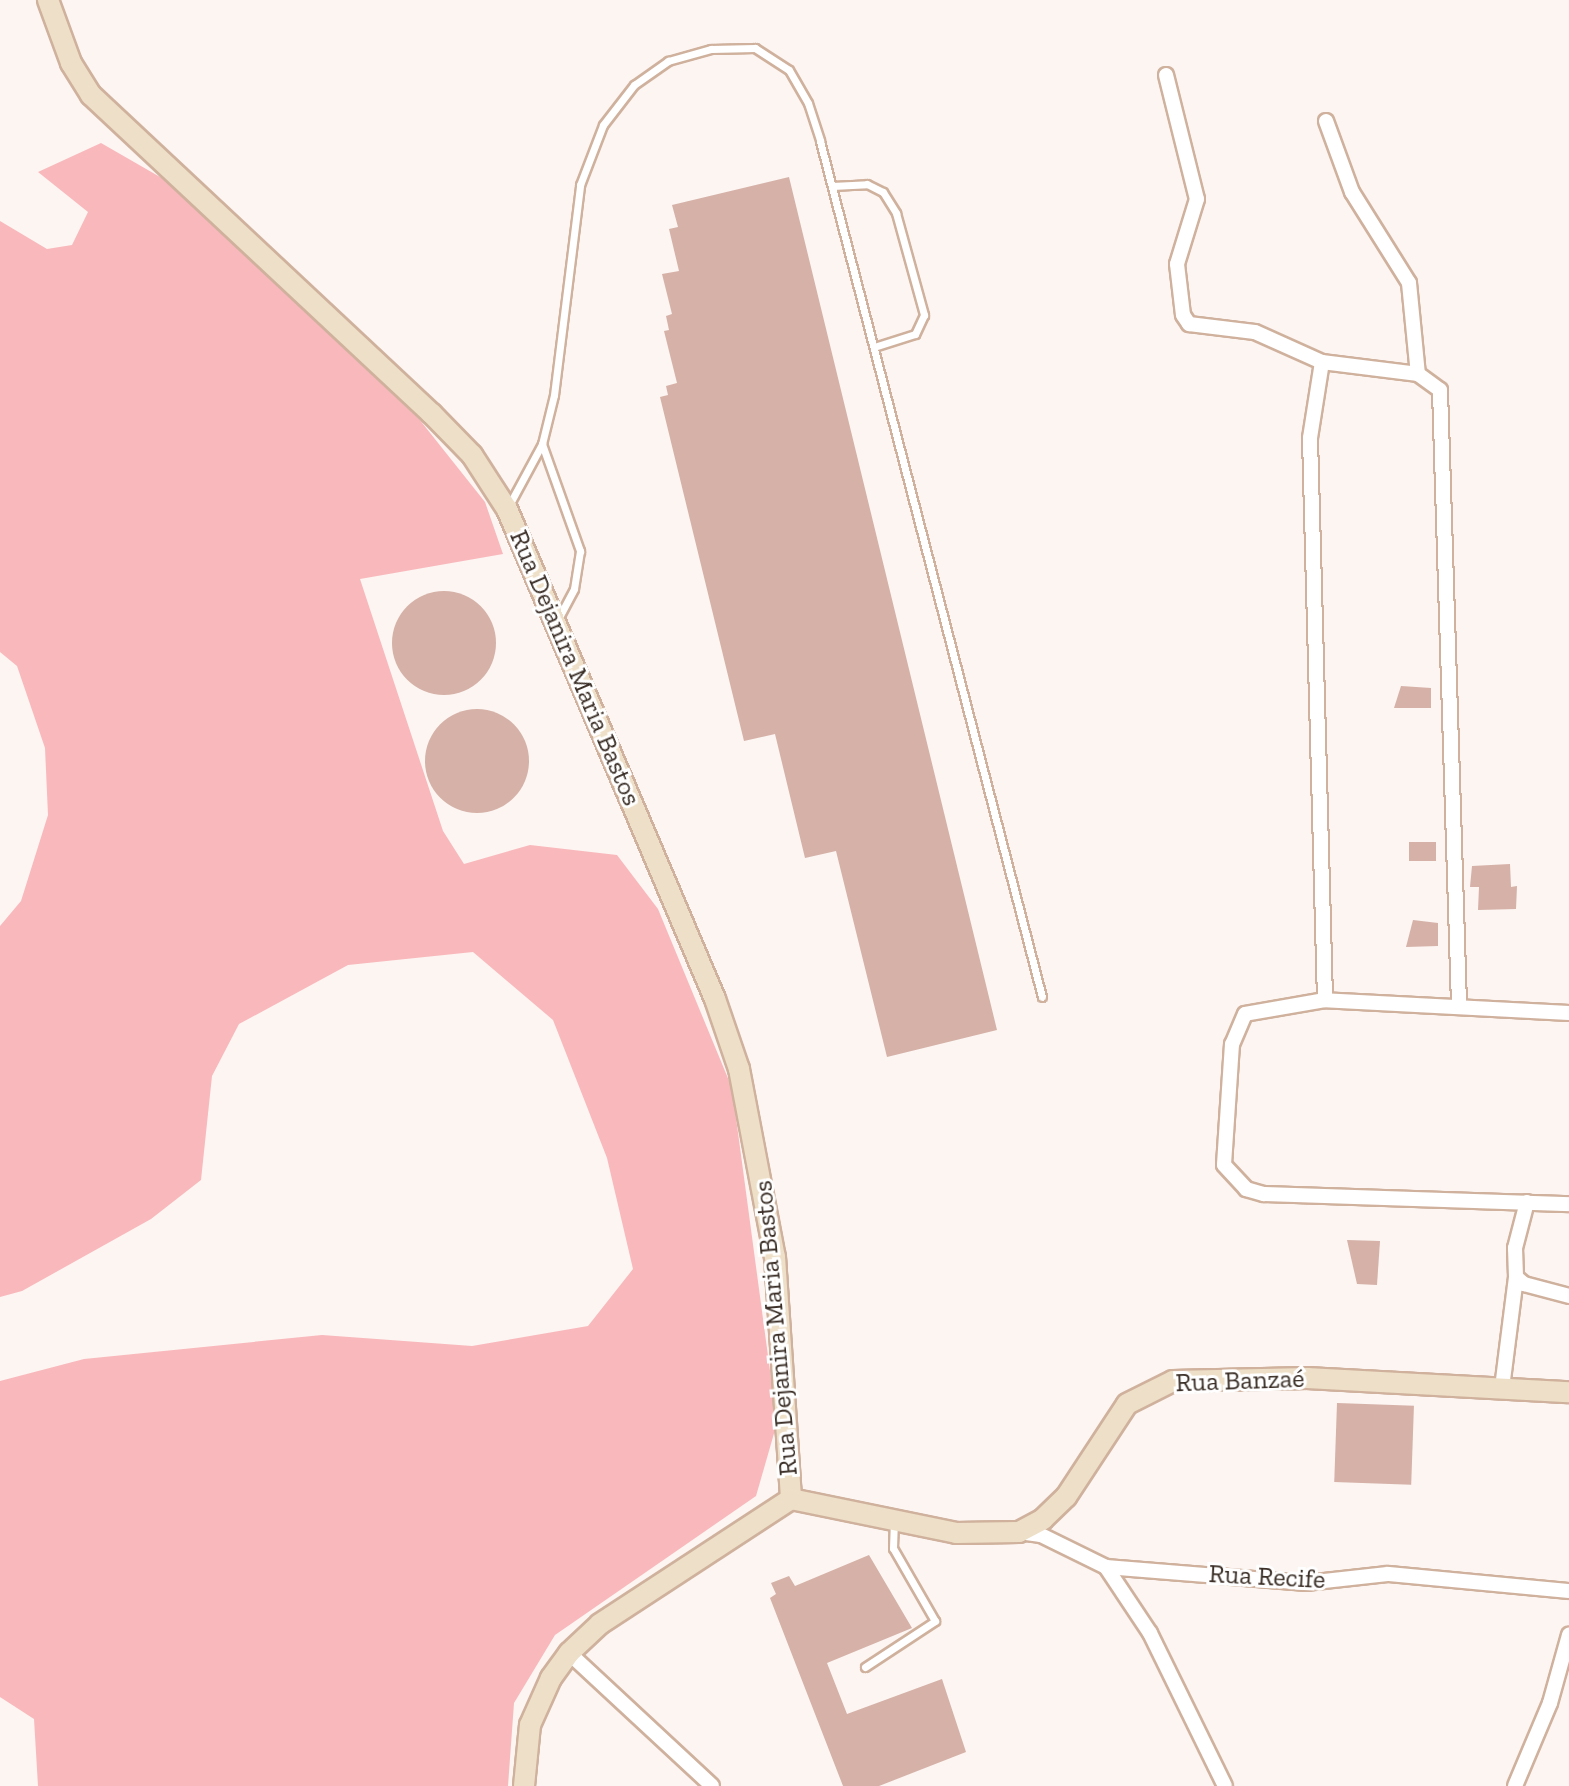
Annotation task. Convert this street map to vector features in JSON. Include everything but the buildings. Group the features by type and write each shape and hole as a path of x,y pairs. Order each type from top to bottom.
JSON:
{"main road":[{"name":"Rua Dejanira Maria Bastos","path":"48,0 71,63 91,95 431,413 472,455 507,509 715,999 739,1069 775,1257 791,1499"},
{"name":"Rua Banzaé","path":"1019,1532 1043,1519 1066,1497 1127,1404 1173,1381 1307,1378 1569,1392"},
{"path":"524,1786 530,1725 551,1678 569,1653 600,1624 791,1499 894,1523 956,1533 1019,1532"}],"street":[{"path":"1166,75 1197,199 1177,264 1183,315 1189,324 1255,332 1322,362 1418,374 1440,390 1459,1004"},
{"path":"1326,121 1352,192 1409,283 1418,374"},
{"path":"1322,362 1310,453 1325,1000"},
{"path":"1569,1013 1459,1004 1325,1000 1245,1014 1237,1026 1224,1165 1233,1179 1264,1194 1569,1204"},
{"path":"1502,1388 1516,1277 1515,1248 1527,1202"},
{"path":"1516,1277 1524,1284 1569,1296"},
{"name":"Rua Recife","path":"1019,1532 1041,1535 1106,1567 1306,1583 1388,1574 1569,1591"},
{"path":"1106,1567 1150,1633 1225,1786"},
{"path":"1515,1786 1550,1703 1569,1635"},
{"path":"569,1653 712,1786"}],"lane":[{"path":"507,509 542,444 554,395 580,185 603,125 634,85 668,61 711,49 755,48 789,70 808,103 1042,997"},
{"path":"832,186 867,184 883,192 896,213 924,315 915,334 874,347"},
{"path":"542,444 580,551 574,589 555,625"},
{"path":"865,1667 932,1628 935,1621 893,1548 894,1523"}],"shaded area":[{"path":"101,143 167,181 419,419 485,502 503,554 360,579 443,831 464,864 530,845 617,855 658,909 732,1088 777,1423 756,1496 555,1635 514,1703 508,1786 38,1786 34,1719 0,1697 0,1381 84,1359 322,1335 472,1346 588,1326 633,1269 607,1158 553,1020 473,952 348,965 239,1024 212,1076 201,1180 151,1219 22,1291 0,1297 0,926 21,901 48,815 45,748 17,666 0,652 0,221 47,249 72,245 88,212 38,172"}]}
